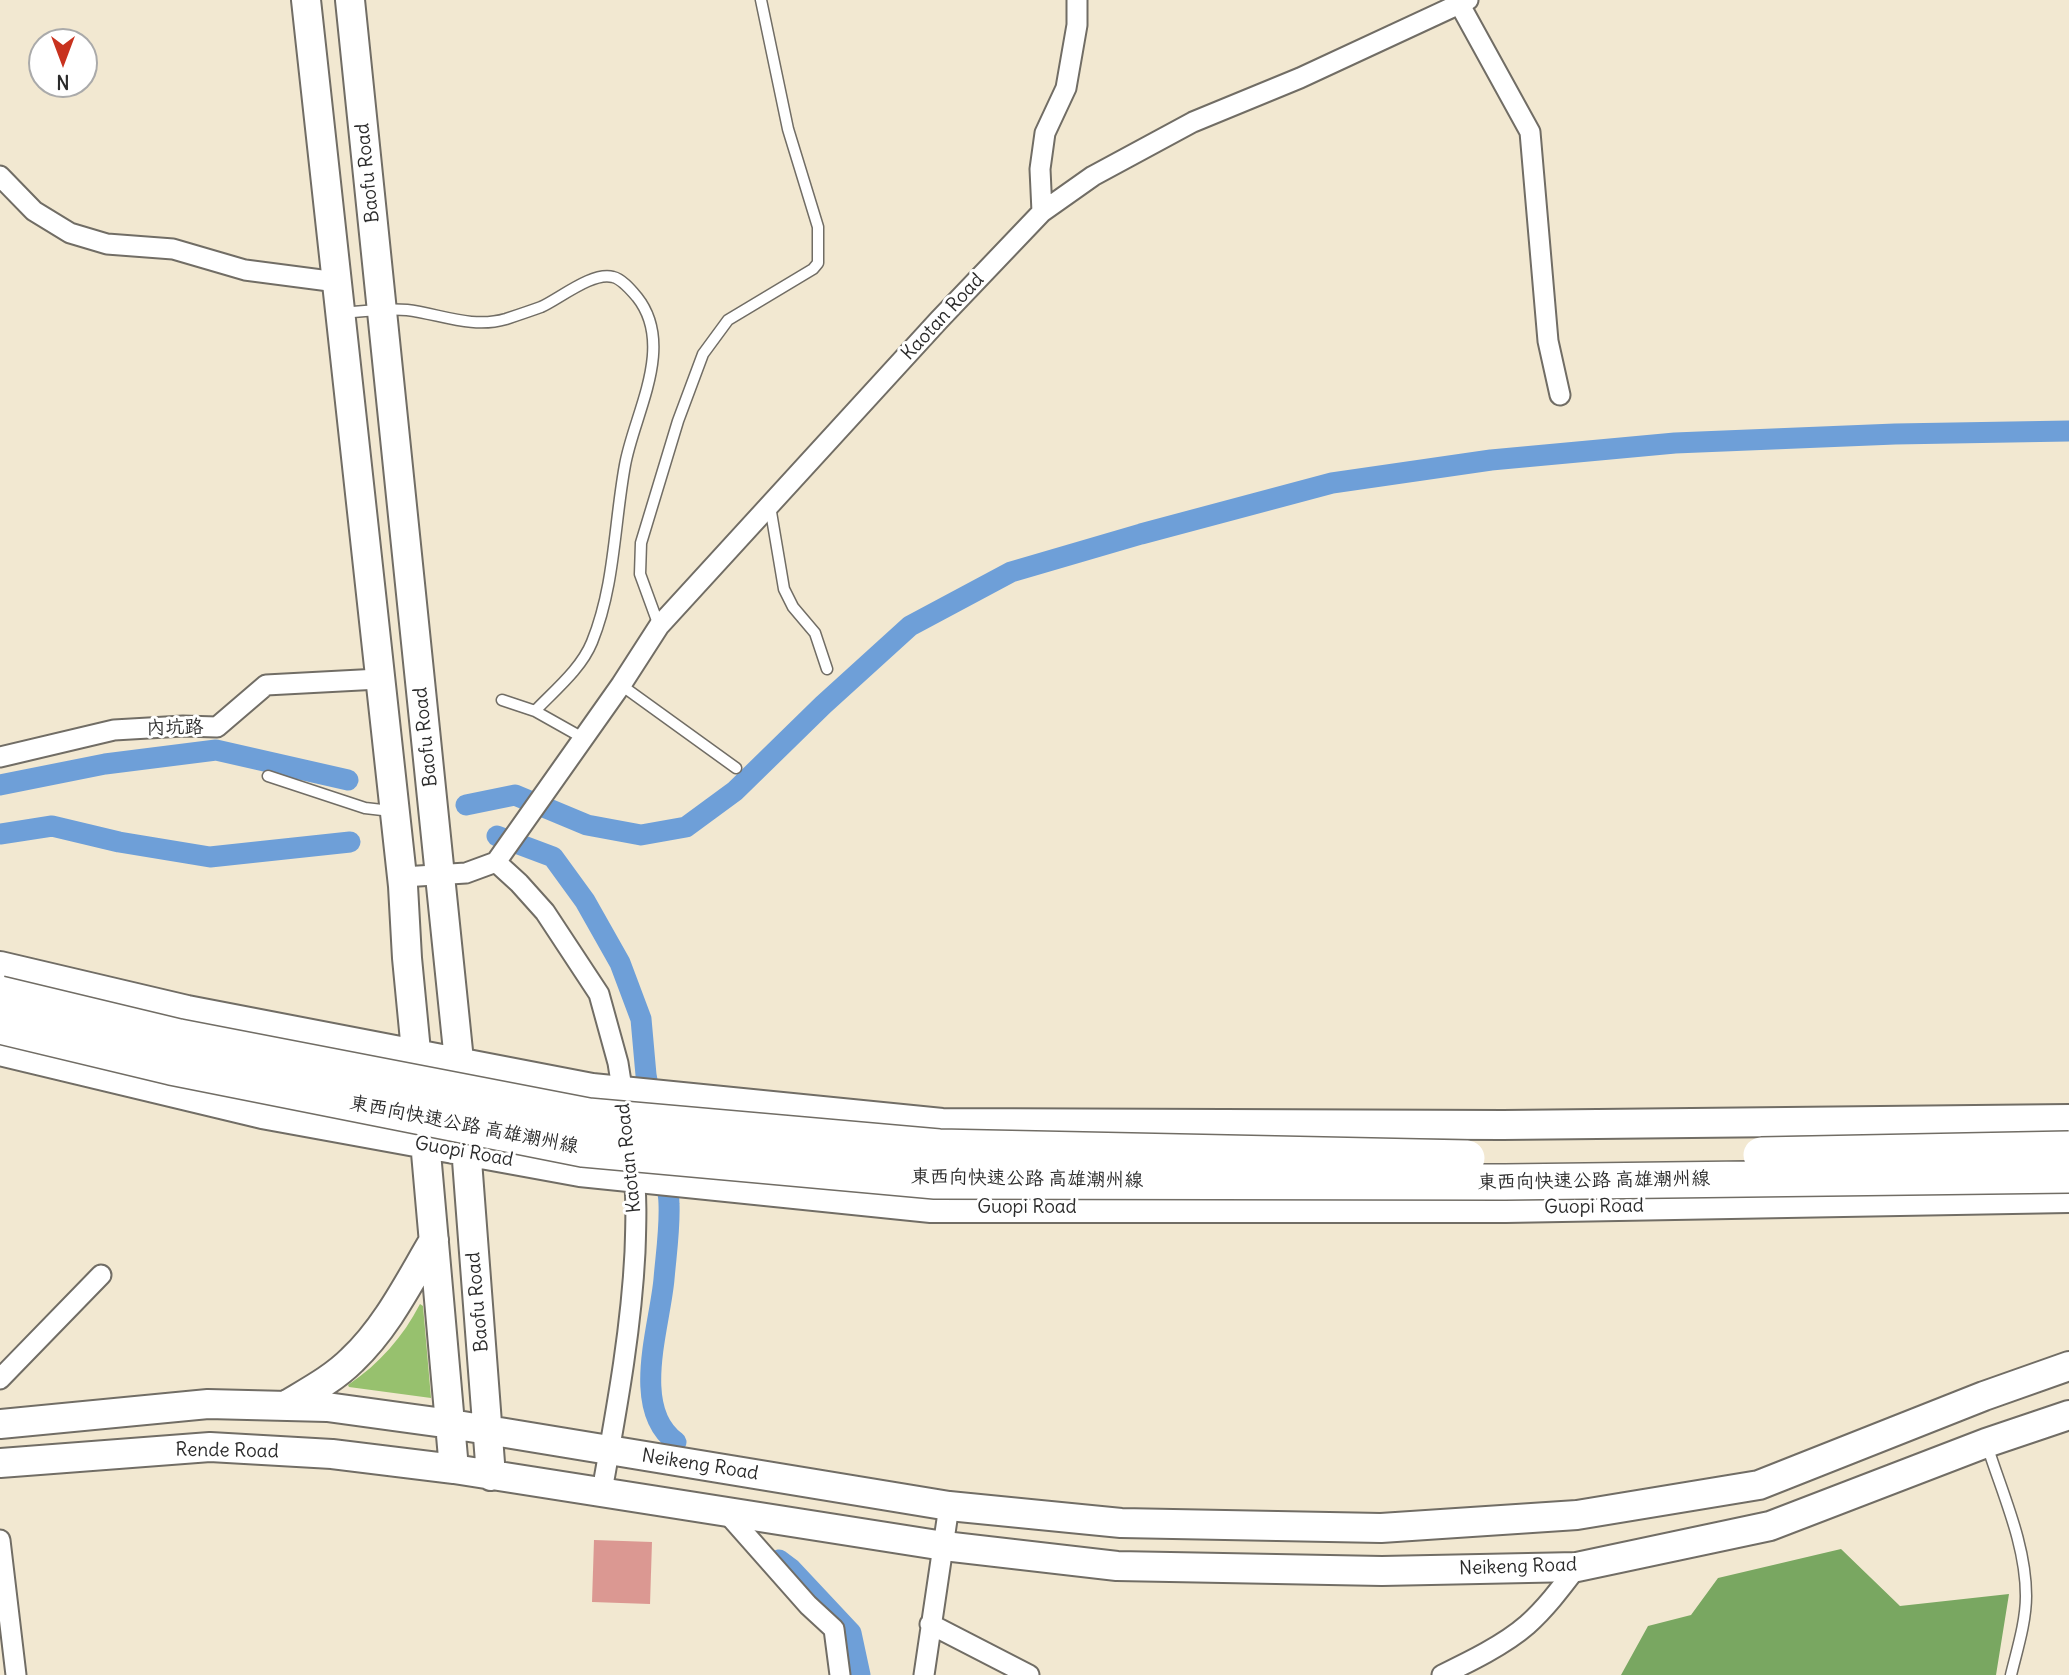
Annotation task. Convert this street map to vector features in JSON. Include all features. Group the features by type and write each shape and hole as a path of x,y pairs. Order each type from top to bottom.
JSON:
{"highway":[{"name":"東西向快速公路 高雄潮州線","path":"0,994 179,1037 588,1116 939,1147 1504,1159 2069,1149"},
{"name":"東西向快速公路 高雄潮州線","path":"0,1026 171,1067 583,1149 935,1181 1505,1182 2069,1175"}],"street":[{"name":"Baofu Road","path":"306,0 402,877 454,1469"},
{"name":"Baofu Road","path":"350,0 459,1062 491,1476"},
{"path":"1042,212 1040,169 1045,133 1066,88 1077,25 1077,0"},
{"path":"1464,3 1530,132 1548,341 1560,395"},
{"name":"Kaotan Road","path":"602,1492 616,1417 633,1294 636,1222 642,1179 628,1091 599,994 545,912 500,857 659,626 939,320 1042,212 1093,176 1193,122 1300,78 1464,3"},
{"path":"0,176 34,211 70,233 107,243 173,249 245,270 337,282"},
{"name":"內坑路","path":"0,757 114,730 217,727 266,685 379,679"},
{"path":"402,877 466,873 500,857"},
{"path":"0,966 187,1010 592,1088 942,1123 1503,1125 2069,1119"},
{"name":"Guopi Road","path":"0,1051 262,1114 467,1153 580,1172 931,1208 1506,1208 2069,1198"},
{"path":"285,1406 335,1375 353,1360 384,1324 434,1240"},
{"path":"0,1379 101,1275"},
{"name":"Neikeng Road","path":"451,1424 949,1506 1121,1523 1368,1528 1577,1515 1759,1485 1984,1396 2069,1366"},
{"path":"0,1424 208,1404 327,1408 451,1424"},
{"name":"Neikeng Road","path":"454,1469 944,1546 1117,1566 1382,1571 1577,1567 1770,1526 1986,1443 2069,1415"},
{"name":"Rende Road","path":"0,1463 210,1447 332,1454 454,1469"},
{"path":"923,1675 949,1506"},
{"path":"724,1510 808,1605 834,1629 840,1675"},
{"path":"0,1539 16,1675"},
{"path":"1442,1675 1467,1663 1525,1627 1555,1597 1577,1567"},
{"path":"930,1624 1029,1675"}],"lane":[{"path":"659,626 640,574 641,543 678,421 703,354 728,320 813,269 818,263 818,227 788,129 761,0"},
{"path":"340,314 408,310 458,321 491,323 542,306 596,277 614,277 630,289 642,304 652,348 650,383 625,462 610,585 592,643 581,661 535,711"},
{"path":"770,506 784,589 793,607 815,633 828,668"},
{"path":"621,684 736,768"},
{"path":"502,700 535,711 583,738"},
{"path":"268,775 365,808 395,811"},
{"path":"1986,1443 2022,1556 2026,1597 2011,1675"}],"green space":[{"path":"420,1304 423,1306 431,1398 349,1387 348,1385 389,1349"},
{"path":"1841,1549 1900,1606 2009,1594 1996,1675 1621,1675 1648,1626 1691,1615 1718,1578"}],"building":[{"path":"594,1540 652,1542 650,1604 592,1602"}],"waterway":[{"path":"466,805 515,795 587,825 641,835 686,827 735,791 823,705 910,626 1011,572 1332,483 1491,460 1675,443 1895,434 2069,431"},
{"path":"0,785 105,764 216,750 348,780"},
{"path":"0,834 52,826 119,842 210,857 350,842"},
{"path":"497,836 553,857 585,901 620,963 641,1019 652,1108"},
{"path":"663,1167 669,1223 651,1366 651,1388 654,1409 662,1427 676,1442"},
{"path":"779,1560 791,1569 851,1633 860,1675"}]}
